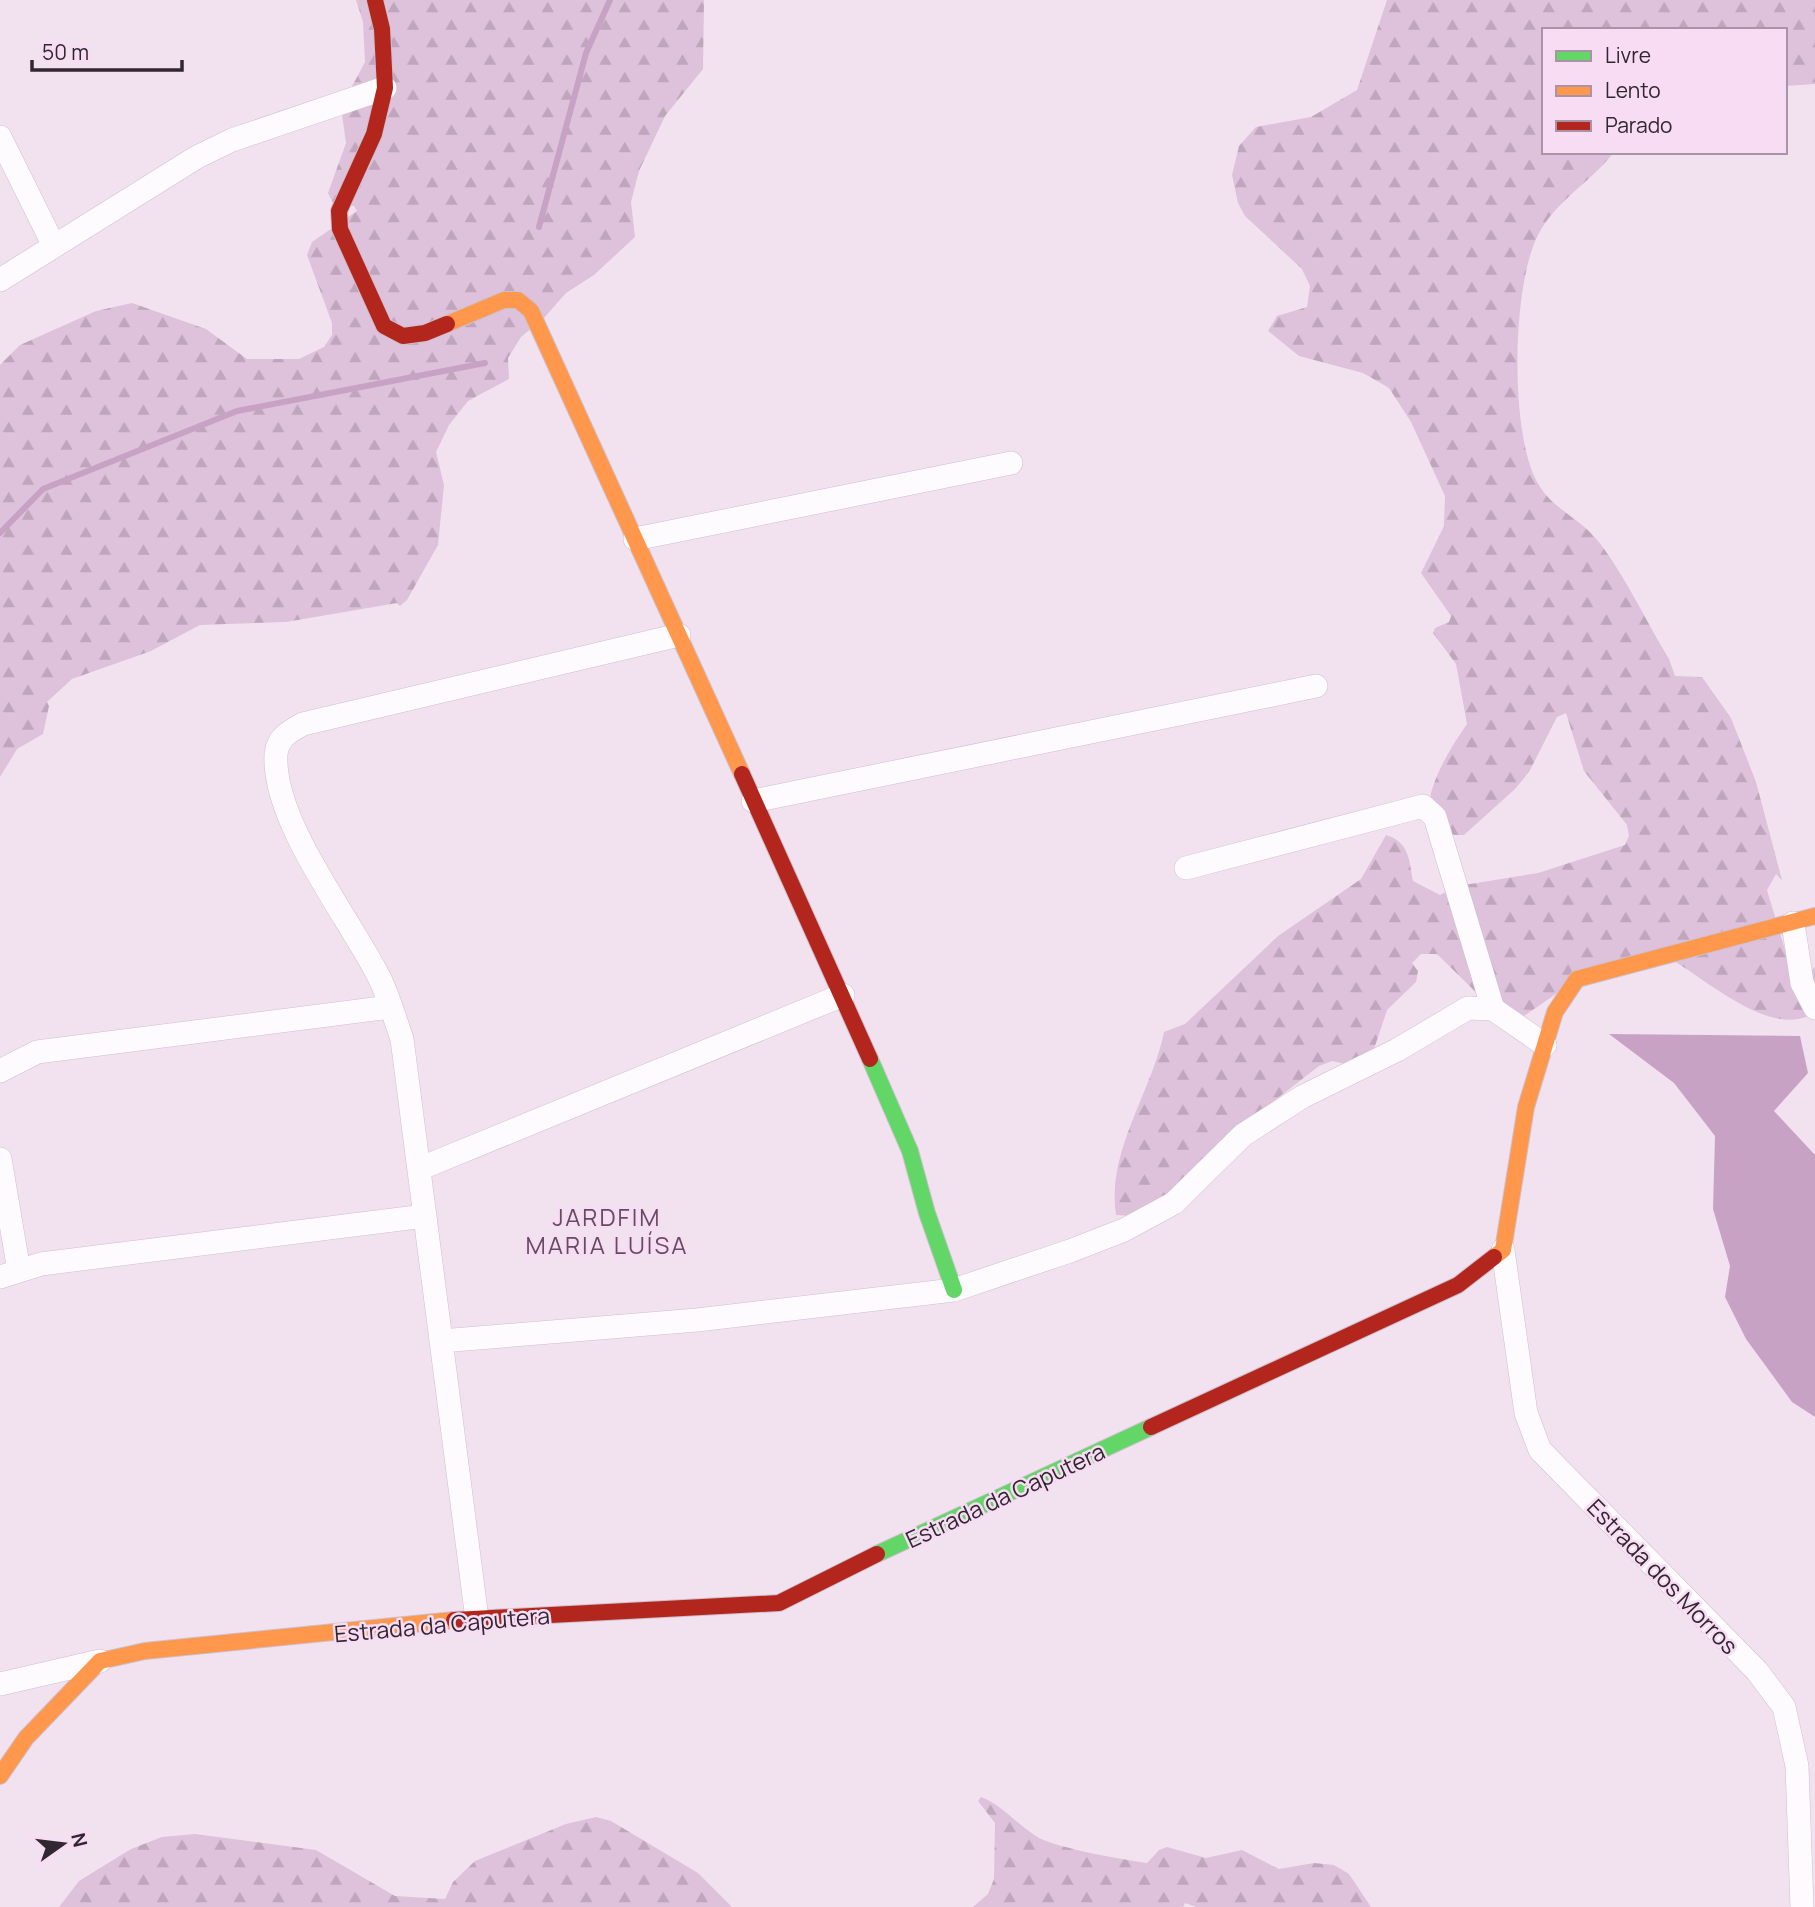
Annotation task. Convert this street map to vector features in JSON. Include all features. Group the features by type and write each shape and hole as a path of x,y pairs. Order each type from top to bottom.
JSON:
{"street":[{"path":"375,0 382,29 385,88 374,134 339,211 340,229 384,326 403,336 425,333 504,300 519,300 531,311 843,995 910,1151 927,1213 954,1290"},
{"path":"0,279 197,157 232,140 385,88"},
{"path":"0,137 54,246"},
{"path":"635,539 1012,463"},
{"path":"477,1619 402,1039 381,980 297,834 278,778 276,751 284,734 303,724 679,635"},
{"path":"753,801 1316,686"},
{"path":"1186,868 1423,806 1435,817 1493,1009"},
{"path":"1503,1250 1526,1107 1555,1012 1577,979 1804,920 1802,983 1815,1008"},
{"path":"419,1169 843,995"},
{"path":"0,1071 37,1052 390,1007"},
{"path":"441,1341 696,1320 954,1290 1124,1230 1174,1203 1243,1135 1302,1097 1397,1050 1468,1008 1493,1009 1545,1045"},
{"path":"0,1160 10,1274 41,1264 153,1248 425,1216"},
{"name":"Estrada da Caputera","path":"100,1661 145,1651 477,1619 779,1602 896,1545 1458,1285 1503,1250"},
{"name":"Estrada dos Morros","path":"1503,1250 1526,1413 1541,1450 1757,1671 1784,1707 1797,1766 1802,1907"},
{"path":"0,1684 100,1661"},
{"path":"0,1776 26,1738 100,1661"}],"green space":[{"path":"356,0 704,0 703,69 665,116 639,171 631,202 635,237 594,275 566,293 544,318 521,337 508,358 509,379 468,401 449,425 436,452 444,485 438,545 407,600 400,606 397,603 286,622 200,625 151,651 72,679 47,702 49,706 43,734 17,749 0,777 0,365 20,345 96,311 132,303 206,329 247,359 299,359 324,347 332,335 332,323 307,255 312,242 357,211 354,206 334,205 328,193 346,143 341,107 365,62 363,22"},
{"path":"1387,0 1815,0 1815,84 1787,86 1787,28 1542,28 1542,154 1612,154 1555,210 1539,233 1523,285 1519,319 1518,391 1527,455 1541,488 1556,505 1590,532 1607,553 1669,659 1675,676 1702,677 1731,718 1756,782 1782,880 1776,874 1767,890 1792,973 1799,981 1815,967 1815,1012 1799,1019 1781,1019 1762,1014 1723,994 1674,961 1579,978 1524,1016 1498,1014 1437,954 1421,954 1412,963 1418,971 1416,982 1387,1010 1372,1055 1354,1066 1332,1061 1319,1066 1217,1145 1170,1192 1132,1216 1116,1215 1115,1192 1124,1145 1164,1032 1185,1024 1278,936 1361,879 1386,835 1399,842 1407,852 1413,881 1440,895 1458,886 1538,873 1625,845 1629,836 1627,825 1584,771 1566,713 1557,717 1529,772 1515,789 1464,835 1454,835 1427,820 1435,781 1467,724 1456,664 1433,633 1435,628 1449,622 1451,616 1421,573 1444,526 1445,496 1411,422 1389,388 1363,373 1299,356 1268,331 1277,316 1307,307 1310,286 1302,269 1245,216 1238,203 1232,175 1239,146 1256,127 1311,117 1357,90"},
{"path":"981,1797 1039,1838 1107,1856 1147,1863 1159,1850 1167,1847 1206,1858 1242,1850 1279,1869 1314,1863 1334,1865 1349,1874 1371,1907 1196,1907 1185,1903 1183,1907 973,1907 988,1894 994,1879 995,1823 978,1801"},
{"path":"596,1817 611,1821 698,1873 732,1907 59,1907 79,1881 131,1849 162,1837 195,1834 316,1850 395,1896 445,1899 453,1882 475,1861 566,1824"}],"shaded area":[{"path":"1609,1034 1800,1036 1808,1073 1774,1111 1815,1155 1815,1417 1792,1402 1746,1339 1725,1297 1730,1266 1713,1209 1715,1136 1674,1083"}],"waterway":[{"path":"539,227 586,53 610,0"},
{"path":"0,533 43,489 237,411 485,363"}],"traffic: fast":[{"path":"870,1059 910,1151 927,1213 954,1290"},
{"path":"877,1554 1151,1427"}],"traffic: slow":[{"path":"447,324 504,300 518,300 531,311 742,774"},
{"path":"1494,1257 1503,1250 1526,1107 1555,1012 1577,979 1815,916"},
{"path":"0,1776 26,1738 100,1661 145,1651 454,1620"}],"traffic: jam":[{"path":"375,0 382,29 385,88 374,134 339,211 340,229 384,326 403,336 425,333 447,324"},
{"path":"742,774 870,1059"},
{"path":"1151,1427 1458,1285 1494,1257"},
{"path":"454,1620 779,1603 877,1554"}],"district":[{"name":"JARDFIM MARIA LUÍSA","path":"607,1230"}]}
